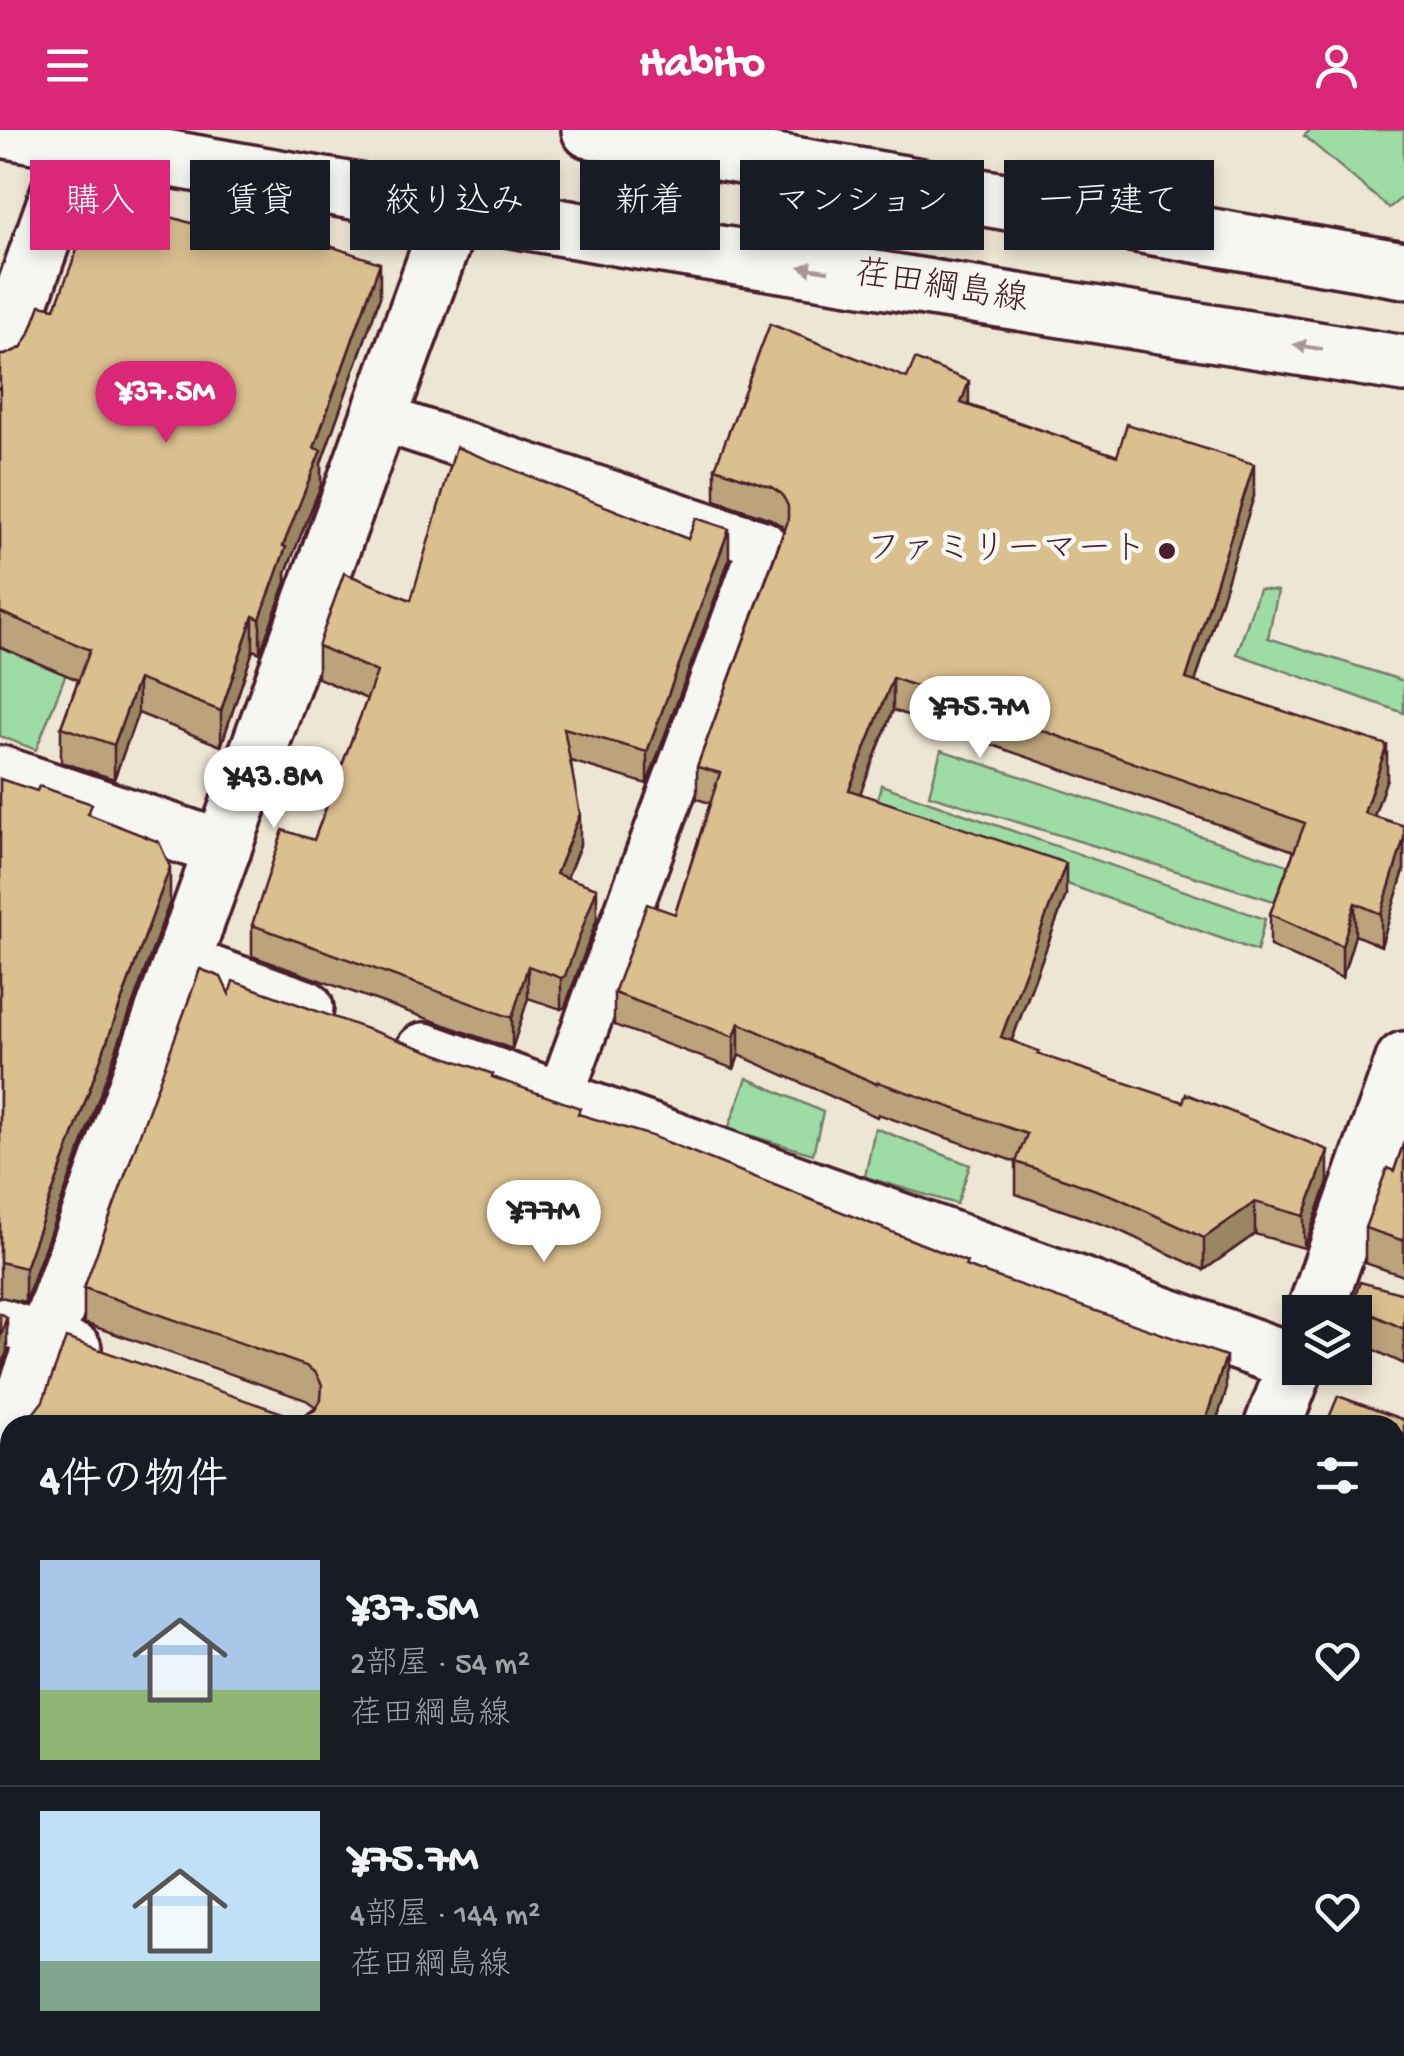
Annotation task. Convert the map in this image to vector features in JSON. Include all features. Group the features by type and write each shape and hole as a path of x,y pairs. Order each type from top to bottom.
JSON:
{"street":[{"name":"荏田綱島線","path":"6,130 77,142 247,150 350,178"},
{"path":"590,130 1404,270"},
{"path":"0,359 77,142"},
{"name":"荏田綱島線","path":"560,227 1404,364"},
{"path":"11,1415 23,1329 180,964 438,250"},
{"path":"0,774 222,849"},
{"path":"180,964 1282,1353"},
{"path":"1339,1295 1395,1115 1404,1060"},
{"path":"1277,1415 1288,1385"}],"lane":[{"path":"378,417 763,544 559,1099"},
{"path":"23,1329 118,1362"}],"green space":[{"path":"1310,130 1404,130 1404,196 1389,208 1304,136"},
{"path":"1259,589 1278,591 1268,638 1404,681 1404,713 1237,654"},
{"path":"0,640 67,671 36,750 0,736"},
{"path":"941,750 1348,885 1338,925 1274,901 929,795"},
{"path":"881,785 1265,919 1257,951 874,816"},
{"path":"747,1078 823,1112 813,1154 728,1129"},
{"path":"875,1128 970,1165 957,1204 865,1177"}],"building":[{"path":"170,217 190,223 190,250 330,250 330,246 380,263 314,448 321,450 283,546 286,547 260,619 253,616 221,711 138,679 114,745 61,727 90,650 0,612 0,355 21,348 40,305 55,308 77,250 170,250"},
{"path":"770,324 907,378 915,359 969,381 961,403 1117,456 1127,424 1254,464 1186,679 1387,745 1364,813 1404,826 1404,838 1381,914 1355,903 1342,946 1270,914 1305,823 893,678 849,790 1066,863 1001,1037 1039,1051 1038,1054 1183,1102 1186,1094 1328,1150 1304,1216 1255,1202 1204,1238 1116,1197 1016,1162 1027,1134 877,1084 739,1023 734,1037 614,993 647,904 675,914 720,773 697,767 788,521 788,506 782,494 715,468"},
{"path":"456,447 688,539 696,518 729,529 647,752 564,728 580,814 556,874 597,888 565,976 528,966 512,1018 252,925 283,830 314,840 377,672 318,646 344,573 411,600"},
{"path":"0,779 37,791 39,786 92,804 88,814 159,842 170,867 25,1268 0,1262"},
{"path":"200,969 221,977 229,994 233,981 493,1074 492,1077 580,1108 578,1114 652,1136 967,1262 965,1266 1226,1356 1207,1415 305,1415 315,1410 321,1400 322,1385 316,1373 306,1366 84,1288"},
{"path":"1404,1142 1404,1241 1365,1228 1387,1168 1394,1171"},
{"path":"1360,1282 1404,1294 1404,1329 1372,1314 1372,1295 1355,1295"},
{"path":"0,1313 7,1317 0,1337"},
{"path":"66,1338 288,1415 32,1415 43,1401"},
{"path":"1338,1396 1390,1415 1330,1415"}],"place":[{"name":"ファミリーマート","path":"1167,551"}]}
